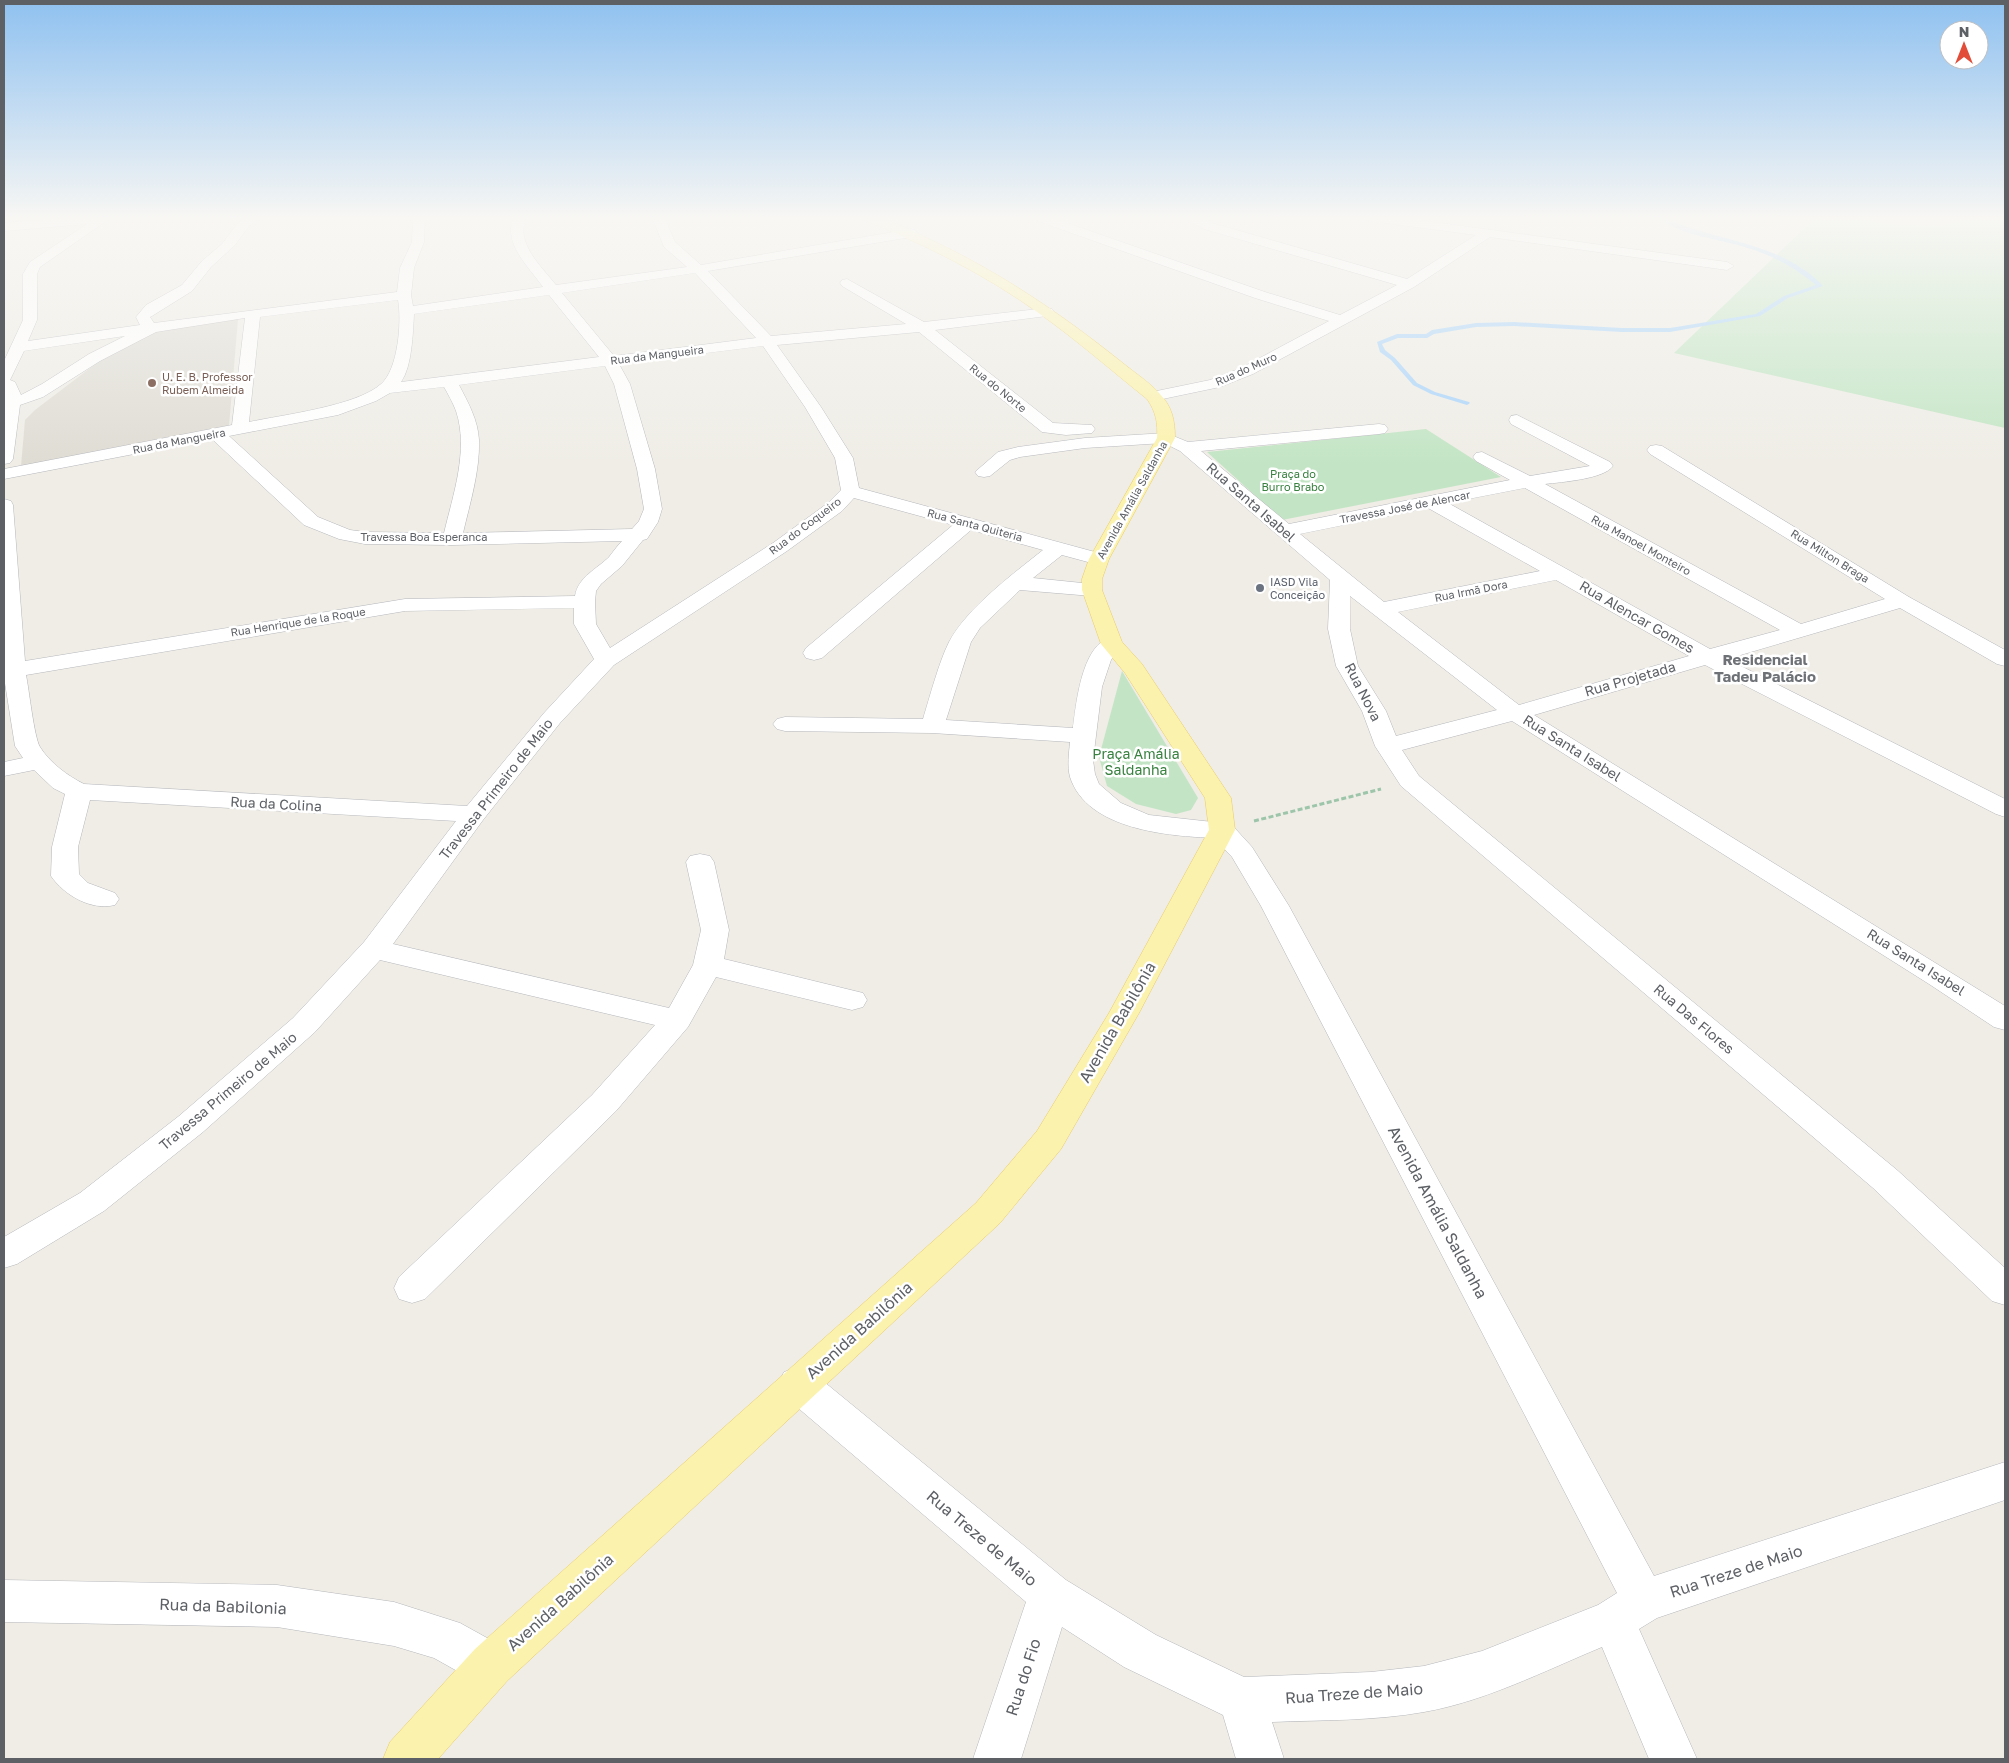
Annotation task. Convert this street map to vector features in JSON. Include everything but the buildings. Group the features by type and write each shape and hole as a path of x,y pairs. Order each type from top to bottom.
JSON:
{"main road":[{"path":"1028,299 1152,396 1164,410 1167,428"},
{"name":"Avenida Amália Saldanha","path":"1092,590 1092,579 1099,559 1167,428"},
{"path":"1092,590 1112,644 1134,669 1218,798 1222,830"},
{"name":"Avenida Babilônia","path":"407,1759 491,1665 798,1384 942,1256 988,1212 1049,1140 1124,1013 1222,830"}],"street":[{"path":"4,459 8,402 11,388 4,378 30,320 30,299"},
{"path":"150,329 143,317 148,310 171,299"},
{"path":"18,347 364,299"},
{"path":"386,389 396,378 404,347 407,311 405,299"},
{"path":"407,311 493,299"},
{"path":"560,299 610,361 622,384 646,469 653,509 648,522 640,534 615,562 593,580 586,591 584,602 585,624 606,660"},
{"name":"Rua do Coqueiro","path":"606,660 780,546 835,507 850,492 844,458 813,407 767,341 727,299"},
{"name":"Rua do Norte","path":"874,299 922,328 1048,428 1066,430 1111,426"},
{"path":"1276,299 1340,320"},
{"name":"Rua do Muro","path":"1152,396 1214,384 1247,371 1278,356 1380,299"},
{"name":"Rua da Mangueira","path":"4,474 332,411 353,405 386,389 767,341 922,328 1047,312"},
{"path":"240,429 253,314"},
{"path":"8,402 49,386 89,360 150,329"},
{"path":"449,381 464,410 470,439 466,485 452,538"},
{"path":"1517,420 1604,466 1593,471 1527,482"},
{"path":"1149,421 1167,428"},
{"path":"984,472 1004,456 1018,452 1085,443 1167,428"},
{"name":"Rua Santa Isabel","path":"1167,428 1186,447 1284,532 1340,578 1515,713 1931,971 2005,1020"},
{"path":"1186,447 1379,429"},
{"name":"Travessa Boa Esperanca","path":"216,434 311,521 332,531 365,538 640,534"},
{"name":"Rua Milton Braga","path":"1656,450 1902,601 2005,659"},
{"name":"Rua Manoel Monteiro","path":"1482,458 1800,632"},
{"name":"Travessa José de Alencar","path":"1284,532 1527,482"},
{"name":"Rua Santa Quiteria","path":"850,492 1099,559"},
{"name":"Rua Alencar Gomes","path":"1432,502 1561,573 1706,657 2005,809"},
{"name":"Rua da Colina","path":"4,505 5,549 14,670 27,746 39,762 62,783 79,791 120,795 474,814"},
{"path":"814,653 967,523"},
{"path":"932,726 960,642 972,624 1015,583 1058,548"},
{"name":"Rua Irmã Dora","path":"1381,609 1561,573"},
{"name":"Rua Nova","path":"1340,578 1339,629 1347,666 1374,711 1387,746"},
{"path":"1015,583 1092,590"},
{"name":"Rua Projetada","path":"1387,746 1515,713 1902,601"},
{"name":"Rua Henrique de la Roque","path":"14,670 405,605 584,602"},
{"path":"1112,644 1102,653 1090,686 1081,756 1083,776 1092,793 1107,806 1126,816 1150,823 1180,828 1222,830"},
{"name":"Travessa Primeiro de Maio","path":"4,1254 92,1202 191,1124 304,1025 374,949 474,814 552,718 606,660"},
{"path":"784,724 932,726 1084,736"},
{"name":"Rua Das Flores","path":"1387,746 1410,781 1886,1179 2005,1290"},
{"path":"4,769 39,762"},
{"path":"79,791 64,847 65,876 78,888 105,899"},
{"name":"Avenida Amália Saldanha","path":"1222,830 1243,853 1268,892 1629,1611 1673,1759"},
{"path":"412,1288 597,1109 677,1020 708,964 715,930 700,862"},
{"path":"374,949 677,1020"},
{"path":"708,964 852,1000"},
{"name":"Rua Treze de Maio","path":"798,1384 1050,1594 1140,1651 1242,1700 1371,1695 1424,1689 1482,1674 1629,1611 2005,1481"},
{"name":"Rua do Fio","path":"997,1759 1050,1594"},
{"name":"Rua da Babilonia","path":"4,1602 276,1606 394,1624 444,1639 491,1665"},
{"path":"1242,1700 1260,1759"}],"path":[{"path":"1222,830 1410,781"}],"shaded area":[{"name":"U. E. B. Professor Rubem Almeida","path":"238,319 229,426 21,466 25,420 35,410 106,356 158,331"}],"green space":[{"path":"1730,299 2005,299 2005,428 1674,353"},
{"name":"Praça do Burro Brabo","path":"1426,429 1501,477 1282,520 1207,452"},
{"name":"Praça Amália Saldanha","path":"1122,671 1198,798 1191,810 1176,814 1136,804 1107,786 1099,757"}],"waterway":[{"path":"1467,403 1433,393 1415,384 1393,359 1382,351 1379,343 1397,336 1427,336 1432,332 1476,325 1514,324 1622,330 1670,330 1758,315 1782,299"}],"place":[{"name":"U. E. B. Professor Rubem Almeida","path":"152,383"},
{"name":"IASD Vila Conceição","path":"1260,588"}],"district":[{"name":"Residencial Tadeu Palácio","path":"1765,668"}]}
